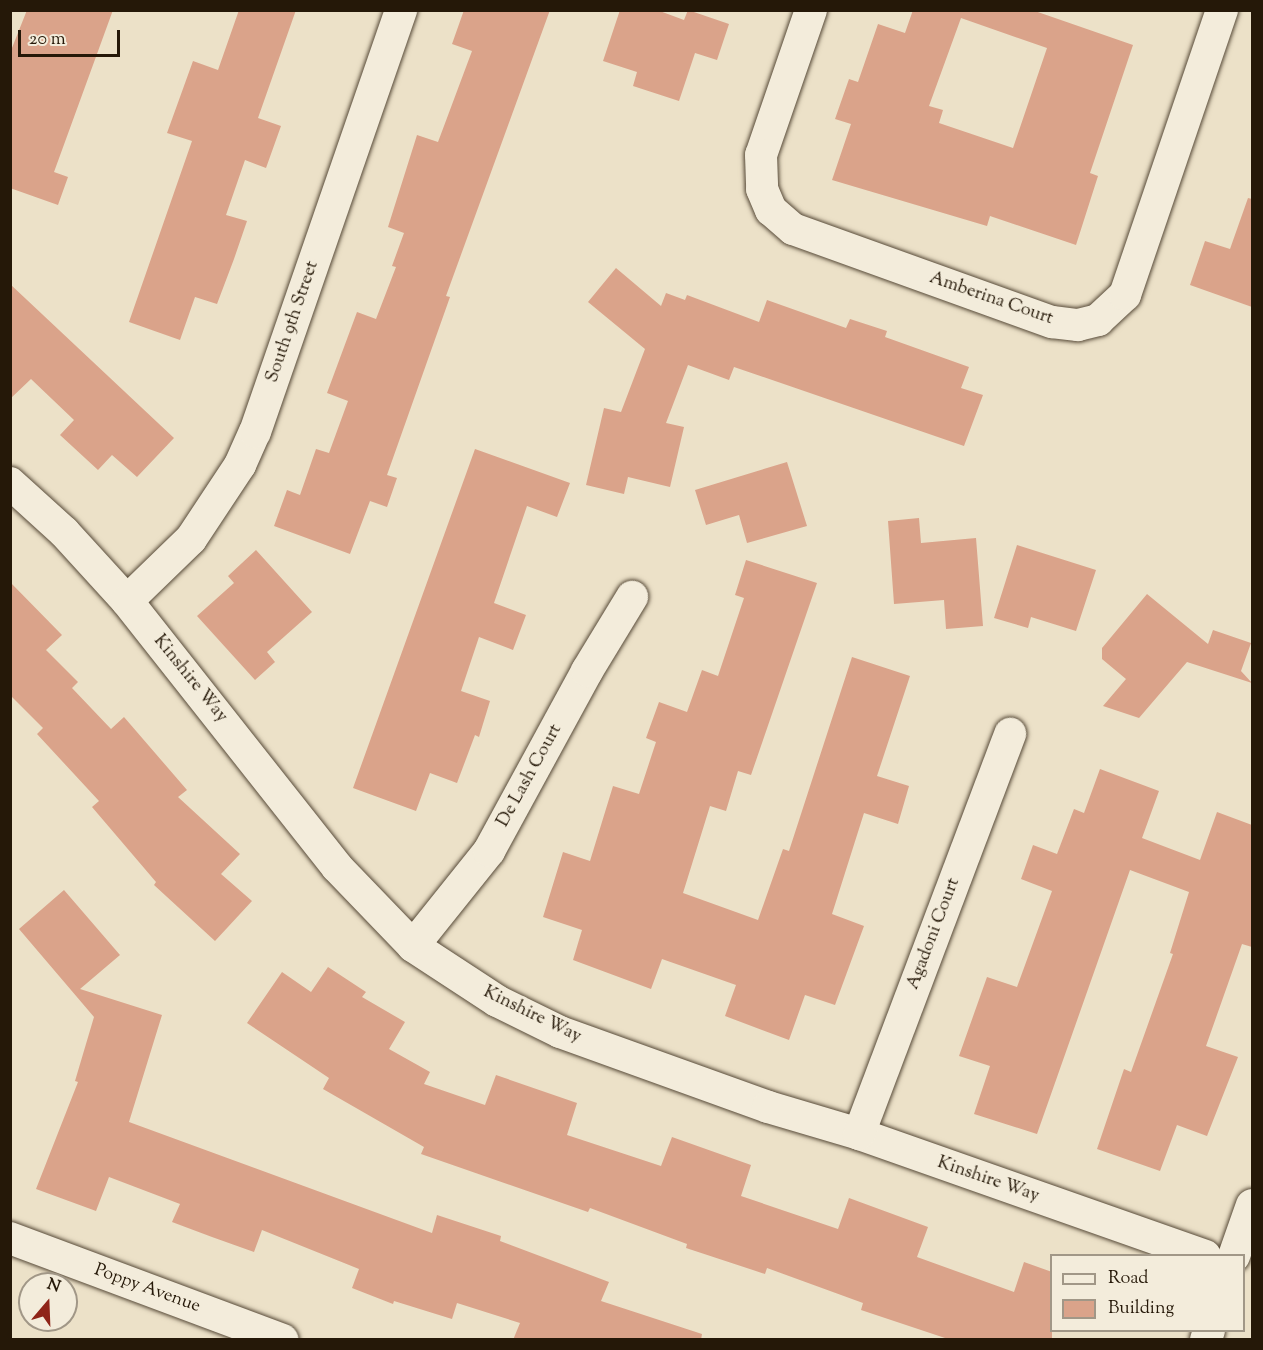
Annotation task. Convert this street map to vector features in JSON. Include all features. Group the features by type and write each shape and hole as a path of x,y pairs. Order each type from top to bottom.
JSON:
{"street":[{"name":"South 9th Street","path":"127,601 191,539 244,457 401,10"},
{"name":"Amberina Court","path":"811,10 761,155 762,189 776,215 793,229 1052,322 1078,325 1098,320 1125,295 1222,10"},
{"name":"Kinshire Way","path":"10,483 64,532 127,601 337,867 413,946 497,1001 560,1032 768,1107 859,1134 1199,1254"},
{"name":"De Lash Court","path":"413,946 489,851 587,671 632,597"},
{"name":"Agadoni Court","path":"859,1134 1010,734"},
{"path":"1235,1254 1252,1205"},
{"name":"Poppy Avenue","path":"10,1238 284,1340"}],"building":[{"path":"27,10 113,10 54,172 68,177 58,205 10,188 10,53"},
{"path":"239,10 296,10 258,118 281,126 266,168 245,160 226,215 247,221 217,304 195,297 180,340 129,322 192,141 167,133 193,61 218,70"},
{"path":"464,10 550,10 446,296 450,297 387,475 397,478 387,507 370,501 350,554 274,526 287,490 300,495 316,449 329,453 348,401 327,393 357,312 376,319 396,267 392,266 404,233 388,227 417,135 438,142 472,51 452,44"},
{"path":"620,10 657,10 684,20 688,10 729,24 717,60 695,53 679,101 633,86 637,72 603,61"},
{"path":"913,10 1032,10 1133,45 1090,173 1098,176 1076,245 990,216 987,226 832,180 851,124 835,119 849,79 858,82 878,24 905,33","holes":["961,18 1047,48 1013,148 939,123 943,110 929,106"]},
{"path":"1248,198 1252,199 1252,307 1190,285 1205,241 1230,249"},
{"path":"616,268 661,306 666,293 685,300 687,295 759,322 767,300 846,328 850,319 887,331 885,337 969,367 961,388 983,395 964,446 734,367 729,380 688,365 666,423 684,427 670,487 628,477 624,494 586,485 604,408 621,412 645,349 588,302"},
{"path":"10,284 174,438 137,477 112,455 98,470 60,435 74,420 31,379 10,399"},
{"path":"475,449 570,483 557,517 527,506 494,603 526,615 513,650 479,637 461,691 490,701 479,737 475,735 457,783 430,773 416,811 353,788"},
{"path":"787,462 807,526 747,543 739,515 706,525 695,490"},
{"path":"919,518 921,543 976,538 983,626 946,629 944,600 894,604 888,521"},
{"path":"1017,545 1096,570 1076,631 1031,617 1028,628 994,618"},
{"path":"256,550 312,612 267,652 275,662 255,680 197,616 234,583 228,576"},
{"path":"746,560 817,583 751,775 738,771 726,811 710,806 683,893 758,920 783,849 789,851 852,657 910,676 877,776 909,786 898,824 864,813 832,914 864,926 835,1005 805,995 789,1040 725,1016 736,985 662,959 651,989 573,960 582,930 543,917 563,852 590,861 613,786 639,794 656,742 646,738 659,702 687,712 702,670 718,676 744,598 735,595"},
{"path":"10,582 62,635 46,650 78,682 72,688 111,729 124,717 187,790 178,797 240,854 221,874 252,901 215,941 154,885 156,882 92,807 99,801 37,734 43,728 10,695"},
{"path":"1147,594 1208,644 1213,630 1251,643 1241,671 1252,683 1187,662 1139,718 1103,706 1126,679 1102,659 1102,648"},
{"path":"1100,769 1159,791 1142,838 1200,860 1217,812 1252,825 1252,947 1242,944 1206,1046 1238,1057 1207,1136 1177,1125 1160,1171 1097,1149 1124,1069 1131,1072 1173,954 1170,953 1189,892 1130,870 1037,1134 974,1114 990,1066 959,1056 987,977 1017,987 1052,891 1021,879 1033,845 1057,854 1074,809 1084,813"},
{"path":"64,890 120,955 80,989 162,1015 129,1122 432,1233 437,1215 501,1236 500,1241 609,1282 601,1301 702,1334 701,1340 513,1340 520,1323 457,1303 452,1319 394,1301 393,1304 352,1288 359,1269 262,1230 254,1252 212,1237 172,1222 180,1204 109,1177 96,1211 36,1189 78,1082 75,1081 94,1017 19,929"},
{"path":"328,967 366,992 362,997 405,1022 389,1049 430,1072 424,1084 485,1105 496,1075 577,1103 567,1135 661,1166 672,1137 751,1165 741,1196 838,1229 849,1198 928,1227 917,1257 1014,1292 1024,1262 1050,1271 1052,1340 951,1340 861,1310 863,1303 767,1268 765,1274 686,1248 687,1244 590,1208 588,1212 421,1154 424,1147 323,1089 329,1078 247,1023 282,972 311,992"}]}
